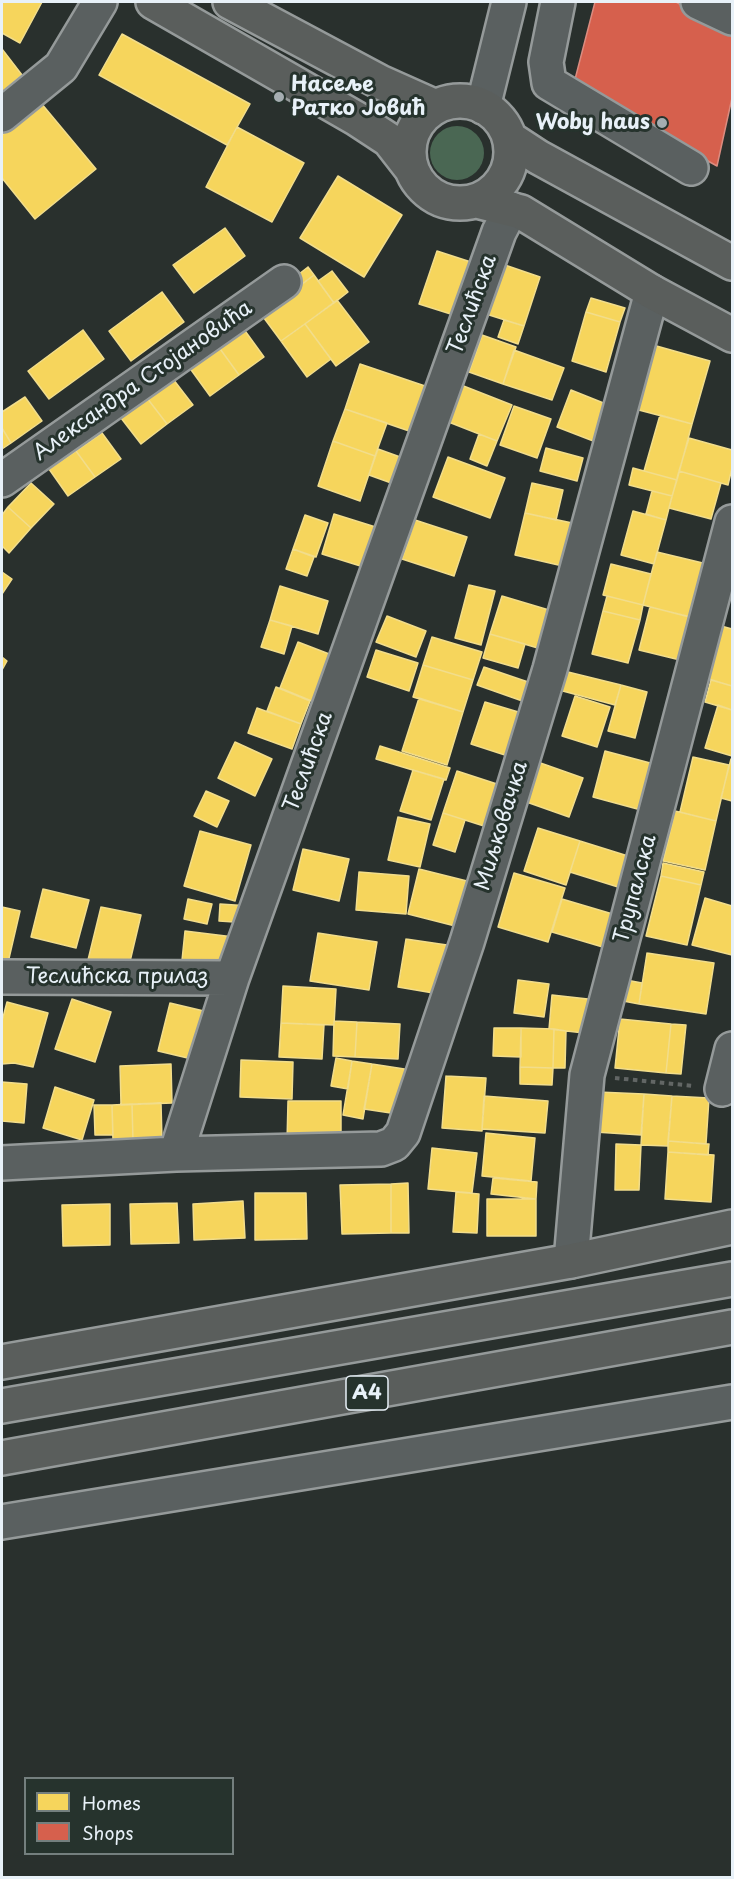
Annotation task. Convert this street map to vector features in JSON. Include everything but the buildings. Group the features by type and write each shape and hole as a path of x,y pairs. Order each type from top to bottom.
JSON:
{"main road":[{"path":"153,2 357,119 389,140 429,194 452,202 477,201 521,212 652,292 732,335"},
{"path":"230,2 380,82 436,107"},
{"path":"410,167 408,149 412,132 422,117 436,107 460,101 483,106 499,120 509,138 511,154 501,182 477,201"},
{"path":"509,138 594,189 732,263"},
{"path":"2,1362 571,1261 732,1227"},
{"name":"A4","path":"2,1406 732,1279"},
{"name":"A4","path":"2,1458 732,1328"}],"street":[{"path":"2,115 61,67 100,2"},
{"path":"483,106 509,2"},
{"path":"558,2 546,62 549,83 691,168"},
{"path":"698,2 732,18"},
{"name":"Теслићска","path":"176,1154 232,978 495,243 511,209"},
{"name":"Александра Стојановића","path":"2,480 284,282"},
{"name":"Миљковачка","path":"176,1154 381,1149 394,1144 403,1133 467,942 550,669 652,292"},
{"name":"Трупалска","path":"571,1261 587,1075 732,522"},
{"name":"Теслићска прилаз","path":"2,977 232,978"},
{"path":"722,1089 732,1049"},
{"path":"2,1163 176,1154"},
{"path":"2,1522 732,1402"}],"path":[{"path":"587,1075 722,1089"}],"green space":[{"path":"452,126 462,126 472,130 480,138 484,153 480,168 472,176 462,180 452,180 442,176 434,168 430,158 430,148 434,138 442,130"}],"place":[{"name":"Насеље Ратко Јовић","path":"279,97"},
{"name":"Woby haus","path":"662,123"}]}
